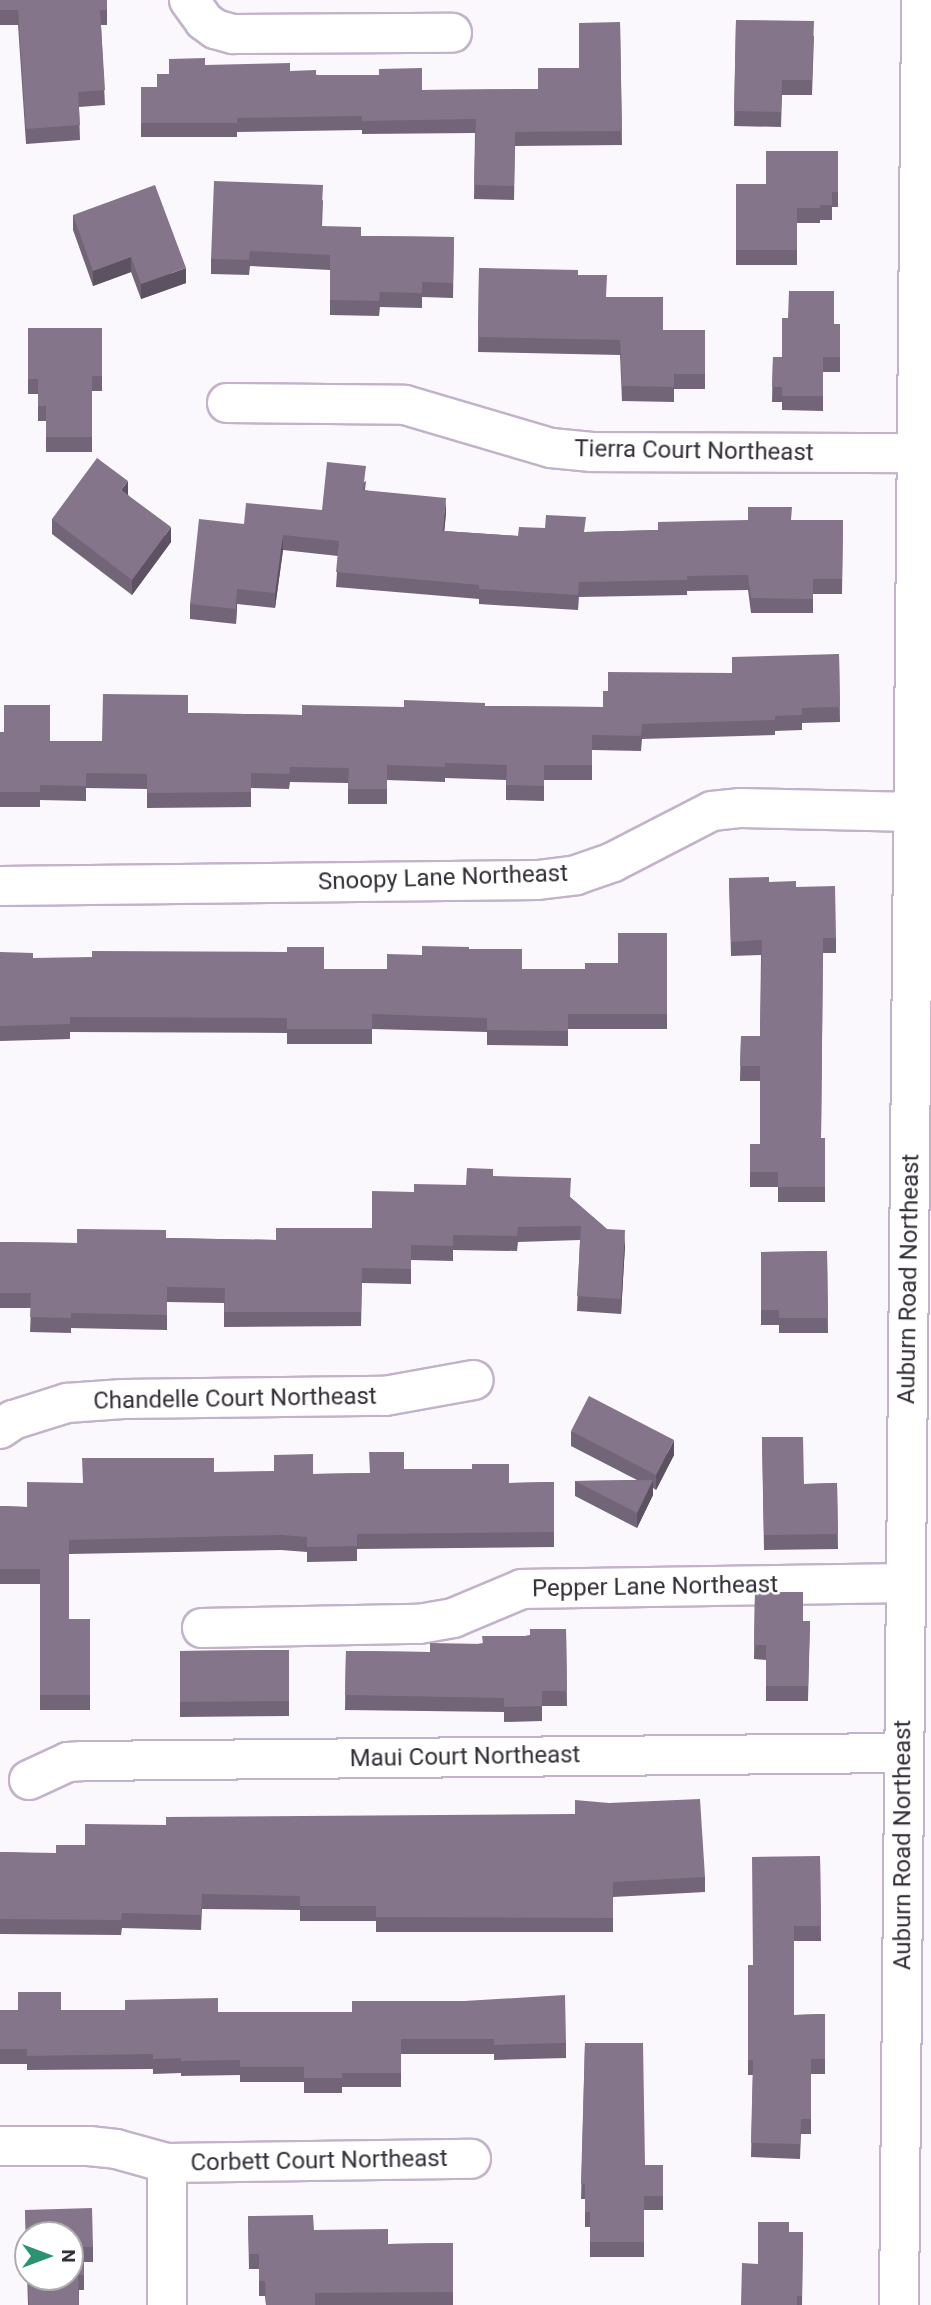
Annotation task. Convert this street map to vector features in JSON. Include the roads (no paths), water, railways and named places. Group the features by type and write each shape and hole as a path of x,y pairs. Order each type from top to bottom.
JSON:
{"street":[{"name":"Auburn Road Northeast","path":"899,2305 916,2111 904,1753 905,1583 919,1521 921,1049 913,812 915,453 925,260 921,0"},
{"path":"196,10 215,29 233,34 452,33"},
{"name":"Tierra Court Northeast","path":"227,403 405,405 551,448 592,452 915,453"},
{"name":"Snoopy Lane Northeast","path":"0,886 538,880 576,875 613,862 712,811 741,808 913,812"},
{"name":"Chandelle Court Northeast","path":"0,1429 13,1420 67,1404 122,1399 385,1396 474,1380"},
{"name":"Pepper Lane Northeast","path":"202,1628 419,1624 453,1618 522,1590 905,1583"},
{"name":"Maui Court Northeast","path":"29,1780 68,1762 83,1760 904,1753"},
{"name":"Corbett Court Northeast","path":"0,2146 89,2146 116,2149 167,2163 471,2159"},
{"path":"167,2163 167,2305"}]}
